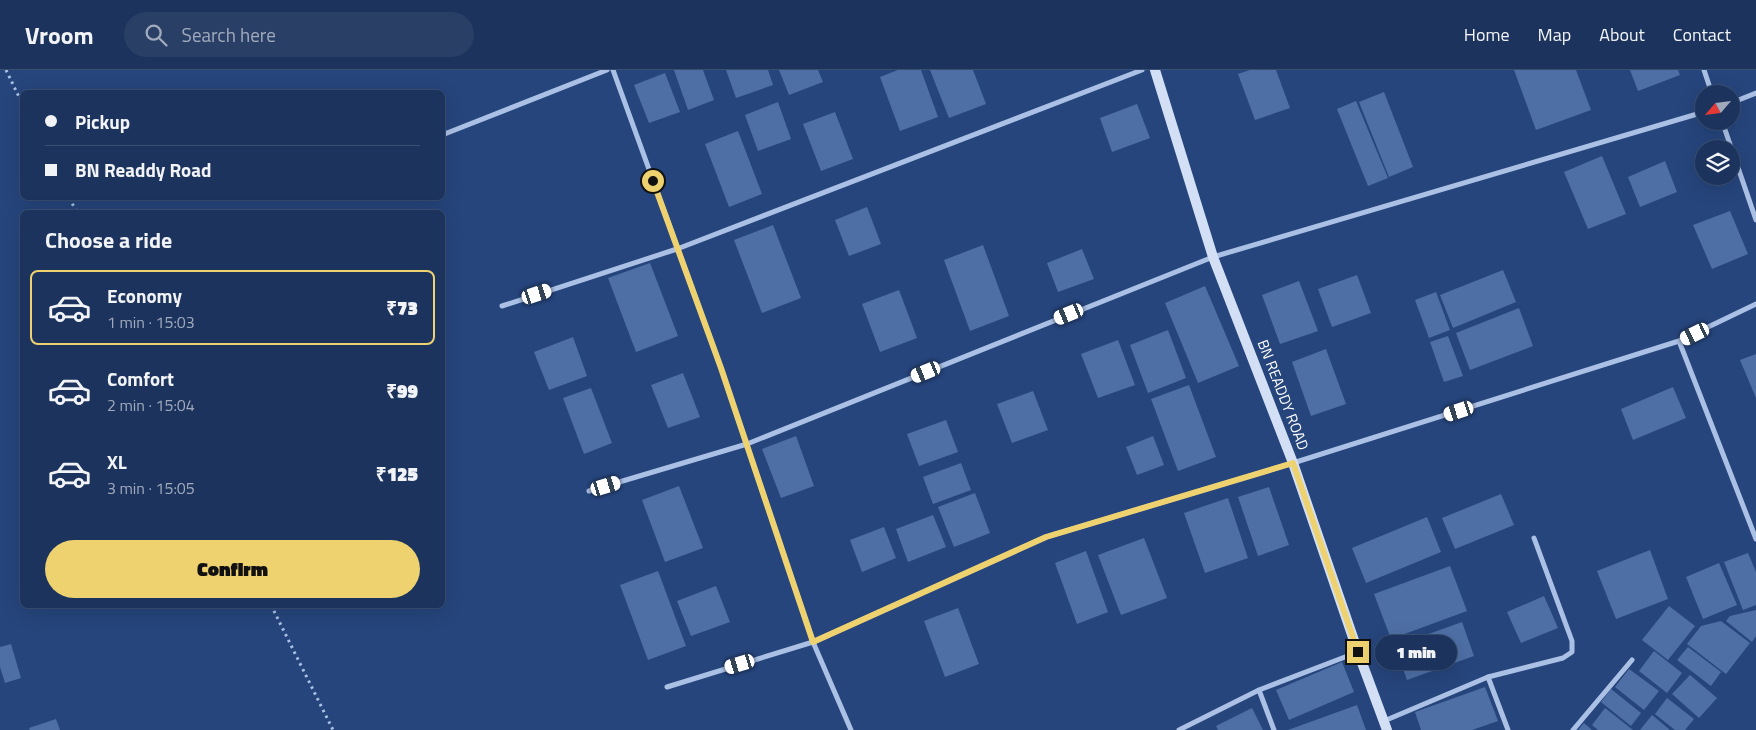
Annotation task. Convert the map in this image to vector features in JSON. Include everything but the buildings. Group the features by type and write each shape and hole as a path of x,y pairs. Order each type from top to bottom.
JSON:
{"street":[{"path":"445,134 607,70"},
{"path":"612,70 721,368 813,642 851,730"},
{"path":"502,306 677,249 1142,70"},
{"name":"BN READDY ROAD","path":"1155,70 1213,257 1293,463 1385,726"},
{"path":"1704,70 1709,85"},
{"path":"1740,99 1756,93"},
{"path":"589,491 747,444 1213,257 1695,115"},
{"path":"1725,130 1756,220"},
{"path":"667,687 813,642 1046,537 1293,463 1680,341 1756,304"},
{"path":"1680,341 1756,540"},
{"path":"1385,726 1488,677 1563,658 1572,652 1572,641 1534,538"},
{"path":"1179,730 1259,690 1358,652"},
{"path":"1573,730 1632,660"},
{"path":"1488,677 1508,730"},
{"path":"1259,690 1274,730"}],"path":[{"path":"6,70 20,99"},
{"path":"272,608 333,730"}],"route":[{"path":"653,181 721,368 813,642 1046,537 1293,463 1358,652"}]}
